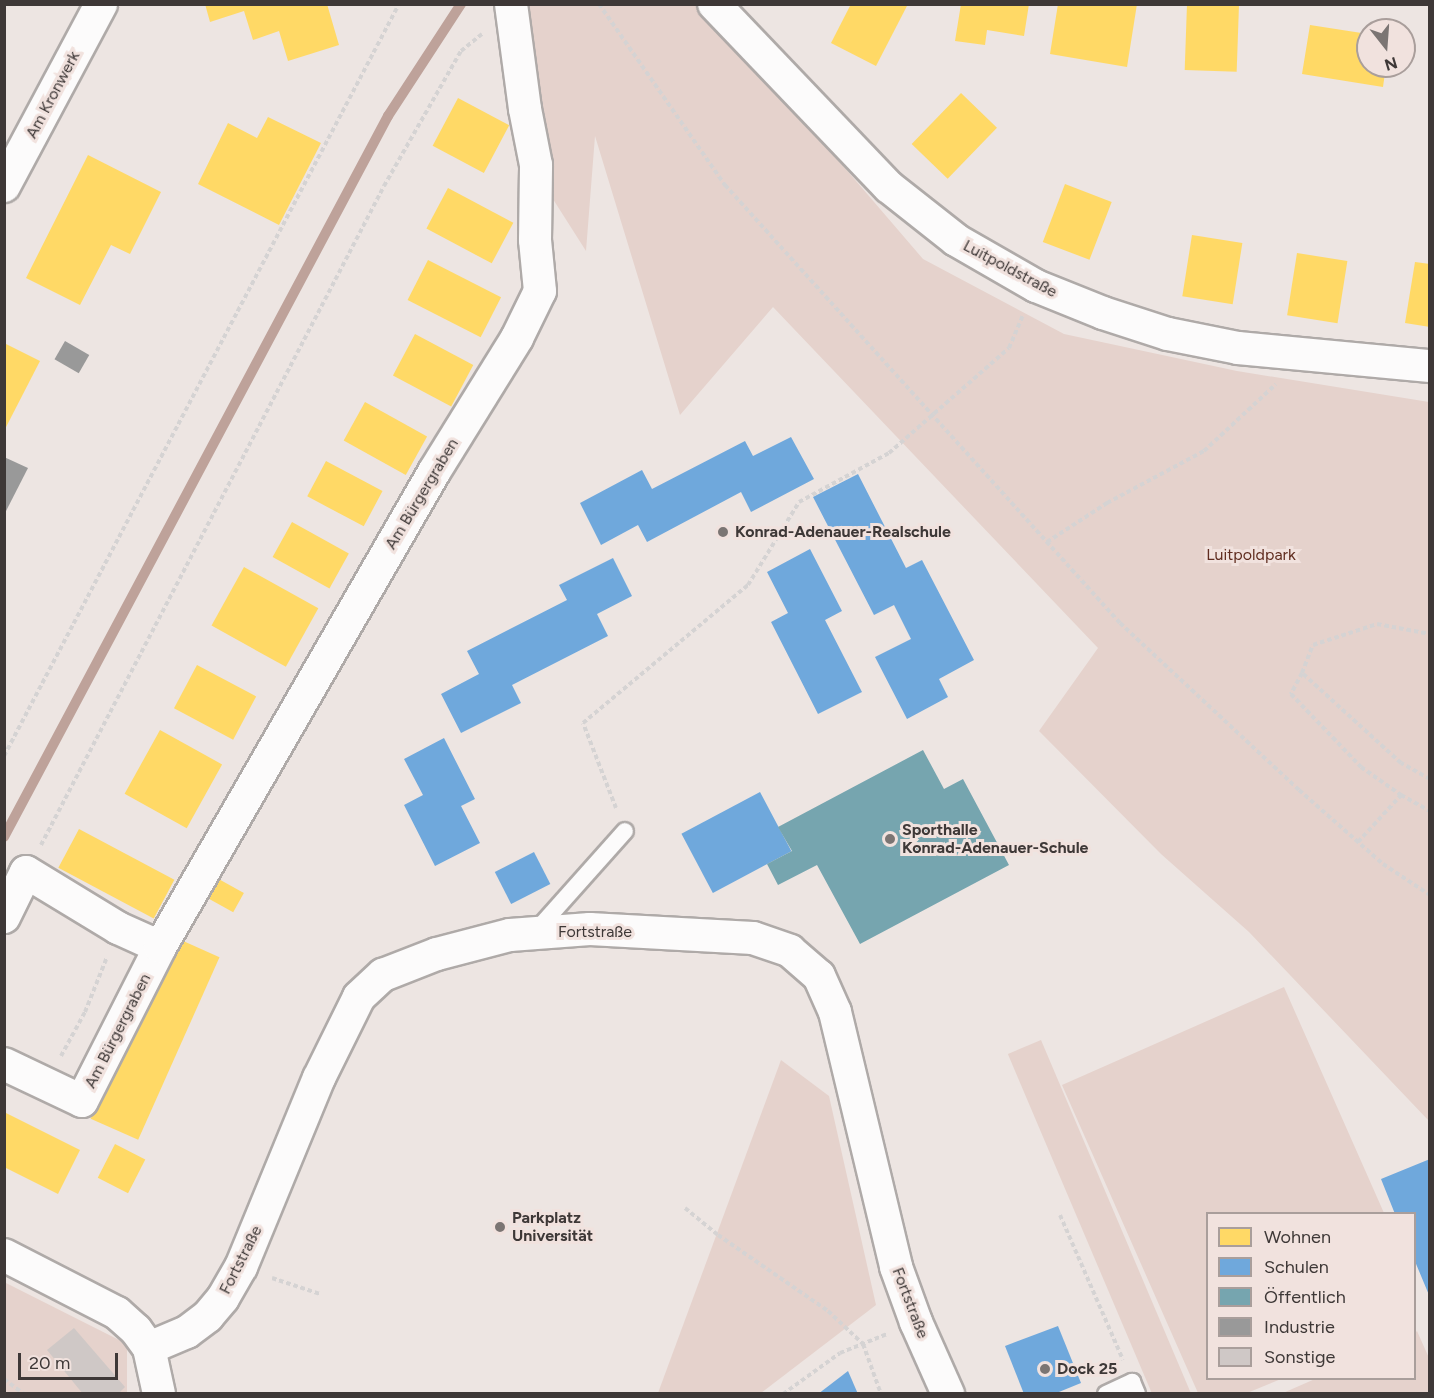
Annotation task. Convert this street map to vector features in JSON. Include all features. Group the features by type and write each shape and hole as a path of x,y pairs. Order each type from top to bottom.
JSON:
{"street":[{"name":"Am Kronwerk","path":"4,186 101,4"},
{"name":"Am Bürgergraben","path":"4,1064 47,1082 82,1101 160,947 434,472 517,338 540,291 535,240 536,165 525,110 511,4"},
{"name":"Luitpoldstraße","path":"714,4 889,187 956,240 1036,286 1103,313 1168,334 1238,348 1430,366"},
{"path":"4,917 26,872 118,928 160,947"},
{"name":"Fortstraße","path":"149,1348 186,1332 208,1316 223,1298 241,1267 319,1078 360,998 383,975 411,963 510,934 590,929 753,938 790,951 819,976 835,1012 896,1267 916,1322 948,1394"},
{"path":"4,1255 117,1313 136,1330 149,1348 159,1394"}],"lane":[{"path":"534,933 625,831"},
{"path":"1107,1394 1135,1388"}],"path":[{"path":"4,756 399,4"},
{"path":"599,4 725,185 1120,623 1383,864 1430,895"},
{"path":"26,872 384,186 460,51"},
{"path":"625,831 583,723 748,585 799,502 889,453 1009,348"},
{"path":"1047,542 1107,503 1204,452 1290,371 1292,354"},
{"path":"1430,634 1377,624 1313,645 1291,693 1361,767 1401,795 1430,811"},
{"path":"1302,673 1401,763 1430,779"},
{"path":"1358,842 1401,795"},
{"path":"47,1082 85,1012 118,928"},
{"path":"685,1208 718,1235 828,1311 863,1344 881,1394"},
{"path":"1060,1215 1135,1388"},
{"path":"283,1282 320,1294"},
{"path":"783,1394 840,1353 863,1344"},
{"path":"4,1379 24,1394"}],"green space":[{"name":"Luitpoldpark","path":"503,5 705,5 923,259 1064,334 1237,371 1429,402 1429,1121 1249,932 1161,854 1039,731 1098,648 773,307 680,415 595,136 586,251 523,152"},
{"path":"1284,987 1384,1212 1206,1212 1206,1380 1279,1380 1247,1393 1198,1393 1062,1085"},
{"path":"1041,1040 1191,1394 1152,1394 1008,1054"},
{"path":"781,1060 829,1096 876,1305 761,1393 658,1393"},
{"path":"4,1282 127,1344 127,1393 5,1393"},
{"path":"1416,1332 1429,1358 1429,1393 1283,1393 1313,1380 1416,1380"}],"building: Wohnen":[{"path":"205,4 327,4 339,45 288,61 279,31 253,40 244,11 210,22"},
{"path":"851,4 908,4 876,66 831,43"},
{"path":"961,4 1029,4 1024,36 987,30 985,45 955,41"},
{"path":"1058,4 1137,4 1127,67 1050,54"},
{"path":"1187,4 1239,6 1237,72 1185,70"},
{"path":"1310,25 1356,32 1356,78 1384,78 1383,87 1302,74"},
{"path":"961,93 997,128 948,179 912,144"},
{"path":"458,98 509,125 484,173 433,146"},
{"path":"268,117 321,143 279,225 198,184 228,123 257,138"},
{"path":"88,155 161,192 130,254 111,245 80,305 26,278"},
{"path":"1065,184 1112,202 1089,260 1043,242"},
{"path":"448,188 513,223 492,263 426,229"},
{"path":"1192,235 1242,243 1233,304 1182,296"},
{"path":"1297,253 1347,261 1338,323 1287,315"},
{"path":"428,260 501,297 481,337 408,300"},
{"path":"1415,262 1430,264 1430,327 1405,323"},
{"path":"415,334 473,365 451,406 393,375"},
{"path":"4,343 40,361 4,431"},
{"path":"365,402 427,436 406,475 344,440"},
{"path":"326,461 383,491 364,526 307,496"},
{"path":"292,522 349,554 329,588 273,557"},
{"path":"244,567 318,608 286,667 212,626"},
{"path":"197,665 256,696 233,740 174,708"},
{"path":"160,730 222,764 187,828 125,794"},
{"path":"79,829 174,880 154,919 58,868"},
{"path":"215,877 244,893 233,912 204,896"},
{"path":"172,936 220,957 138,1140 91,1119"},
{"path":"4,1112 80,1150 58,1194 4,1167"},
{"path":"115,1144 145,1159 128,1193 98,1178"}],"building: Schulen":[{"path":"791,437 814,479 751,512 741,492 647,542 638,525 601,545 580,503 642,470 652,489 745,441 753,456"},
{"path":"858,474 906,568 922,560 974,660 939,679 948,697 907,719 875,657 911,639 894,605 874,615 813,497"},
{"path":"810,549 842,611 825,620 862,692 818,714 771,622 788,613 767,572"},
{"path":"613,558 632,596 597,614 608,636 512,685 521,703 461,733 441,694 479,674 467,651 567,600 559,585"},
{"path":"444,738 475,799 461,806 480,843 435,866 404,805 423,795 404,759"},
{"path":"760,792 791,851 713,893 681,834"},
{"path":"534,852 550,884 511,904 495,872"},
{"path":"1430,1159 1430,1295 1416,1264 1416,1212 1394,1212 1381,1179"},
{"name":"Dock 25","path":"1058,1326 1081,1383 1054,1394 1024,1394 1005,1346"},
{"path":"848,1371 858,1394 818,1394"}],"building: Öffentlich":[{"name":"Sporthalle Konrad-Adenauer-Schule","path":"923,750 944,789 963,779 1009,865 860,944 817,865 778,885 767,864 792,851 778,827"}],"building: Industrie":[{"path":"65,341 89,355 79,373 55,359"},
{"path":"4,457 28,468 4,515"}],"building: Sonstige":[{"path":"74,1328 125,1387 118,1394 83,1394 47,1350"}],"waterway":[{"path":"4,837 388,116 461,4"}],"place":[{"name":"Konrad-Adenauer-Realschule","path":"723,532"},
{"name":"Sporthalle Konrad-Adenauer-Schule","path":"890,839"},
{"name":"Parkplatz Universität","path":"500,1227"},
{"name":"Dock 25","path":"1045,1369"}]}
